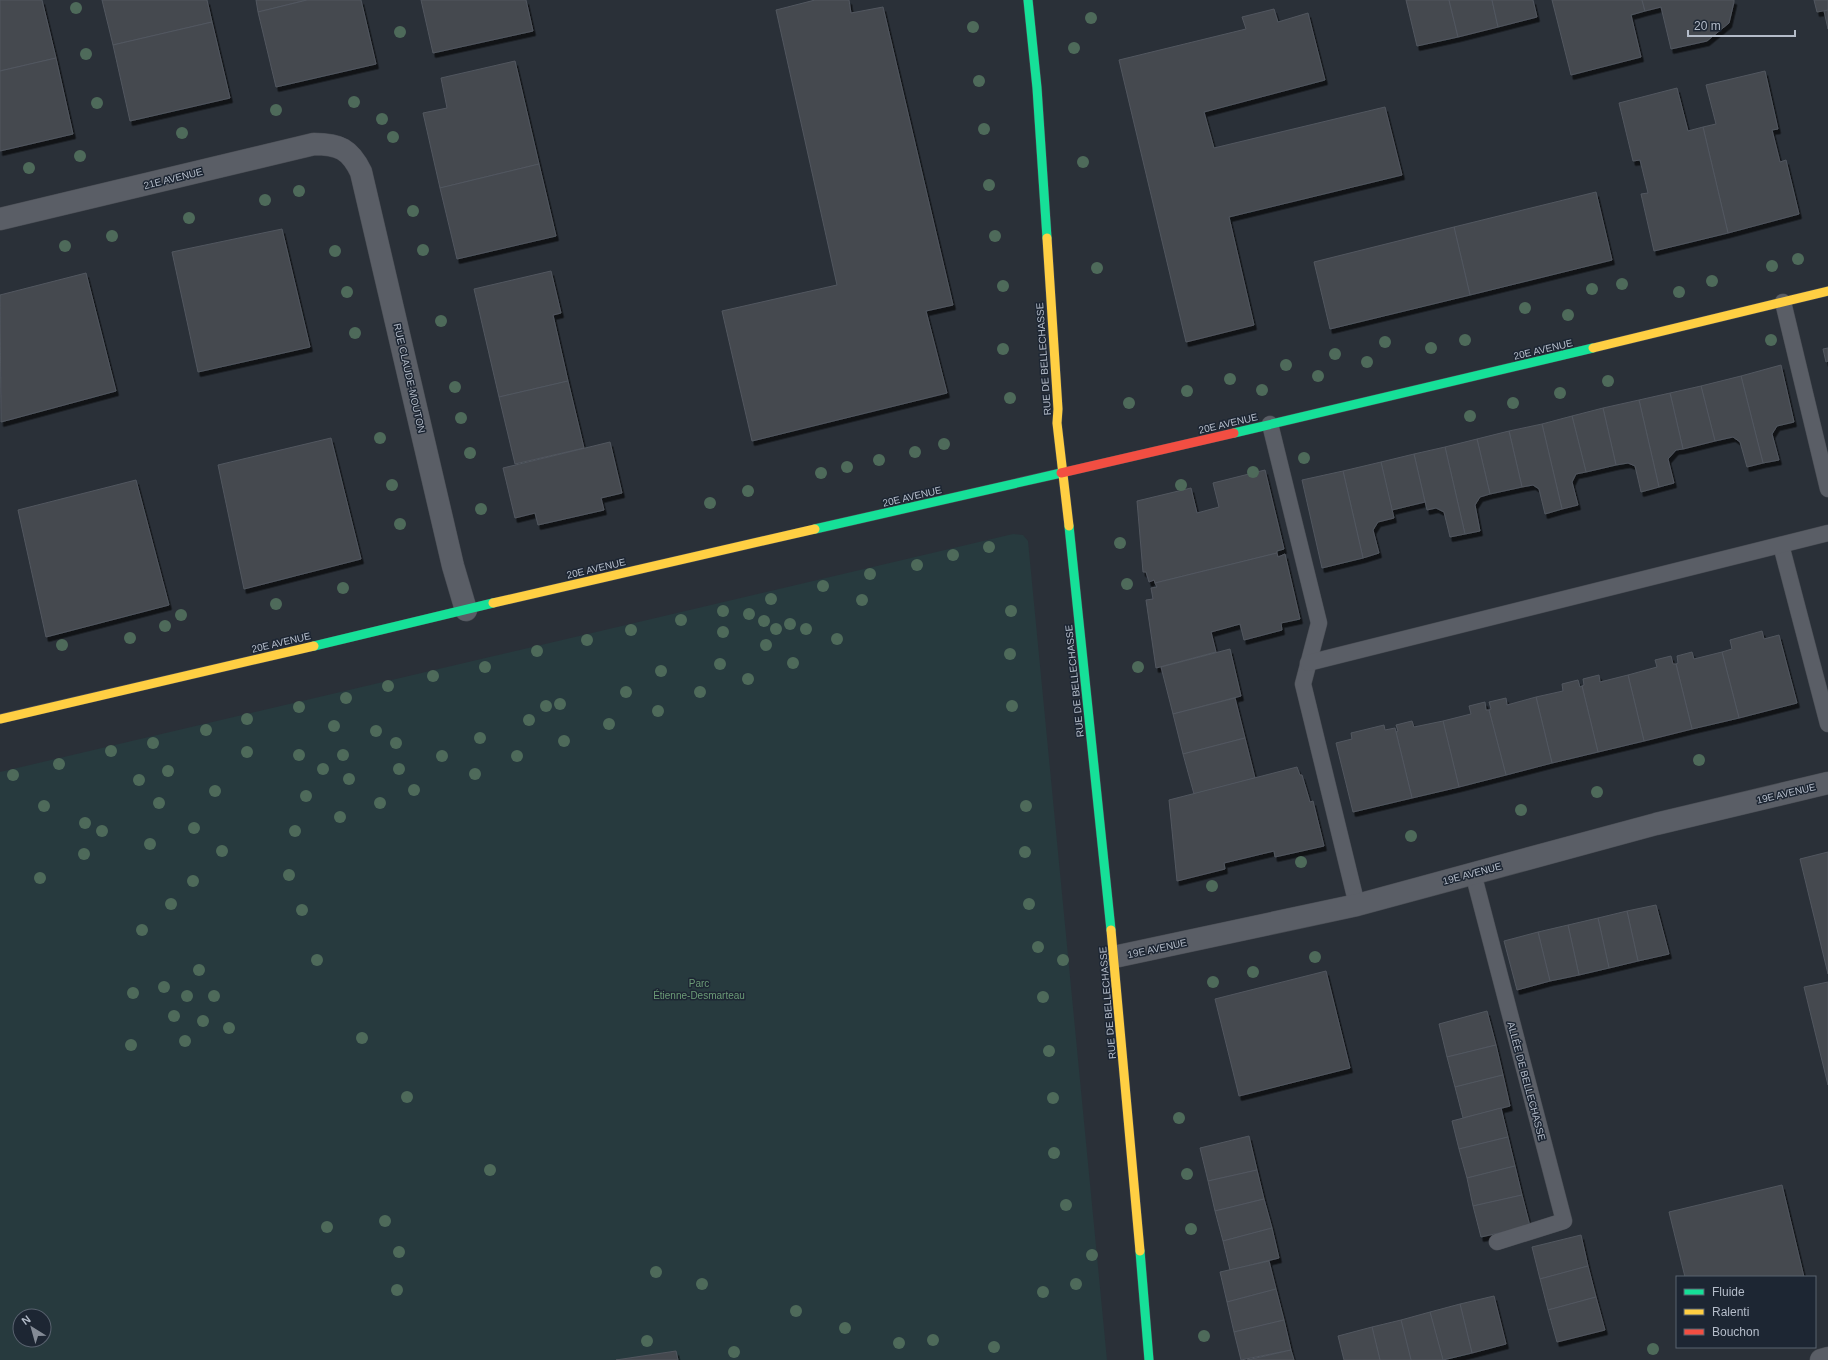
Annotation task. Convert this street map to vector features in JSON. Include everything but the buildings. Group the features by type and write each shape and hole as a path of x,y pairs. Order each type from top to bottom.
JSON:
{"street":[{"name":"RUE DE BELLECHASSE","path":"1028,0 1037,88 1058,409 1057,423 1114,957 1149,1360"},
{"name":"21E AVENUE","path":"0,219 314,144 331,144 345,150"},
{"name":"RUE CLAUDE-MOUTON","path":"345,150 355,160 361,172 454,566 466,610"},
{"name":"20E AVENUE","path":"0,719 1270,424 1828,291"},
{"name":"19E AVENUE","path":"1114,957 1357,905 1656,824 1828,783"},
{"path":"1821,1360 1828,1358"}],"lane":[{"path":"1783,302 1828,489"},
{"path":"1270,424 1319,622 1303,684 1357,905"},
{"path":"1308,663 1828,533"},
{"path":"1781,545 1828,724"},
{"name":"ALLÉE DE BELLECHASSE","path":"1473,873 1564,1221 1497,1242"}],"green space":[{"name":"Parc Étienne-Desmarteau","path":"1013,534 1023,535 1028,541 1107,1360 0,1360 0,772"}],"traffic: fast":[{"path":"1028,0 1037,88 1047,238"},
{"path":"1234,433 1593,348"},
{"path":"815,529 1061,473"},
{"path":"1069,526 1111,930"},
{"path":"314,646 493,603"},
{"path":"1140,1251 1149,1360"}],"traffic: slow":[{"path":"1047,238 1058,409 1057,423 1069,526"},
{"path":"1593,348 1828,291"},
{"path":"493,603 815,529"},
{"path":"0,719 314,646"},
{"path":"1111,930 1140,1251"}],"traffic: jam":[{"path":"1061,473 1234,433"}]}
